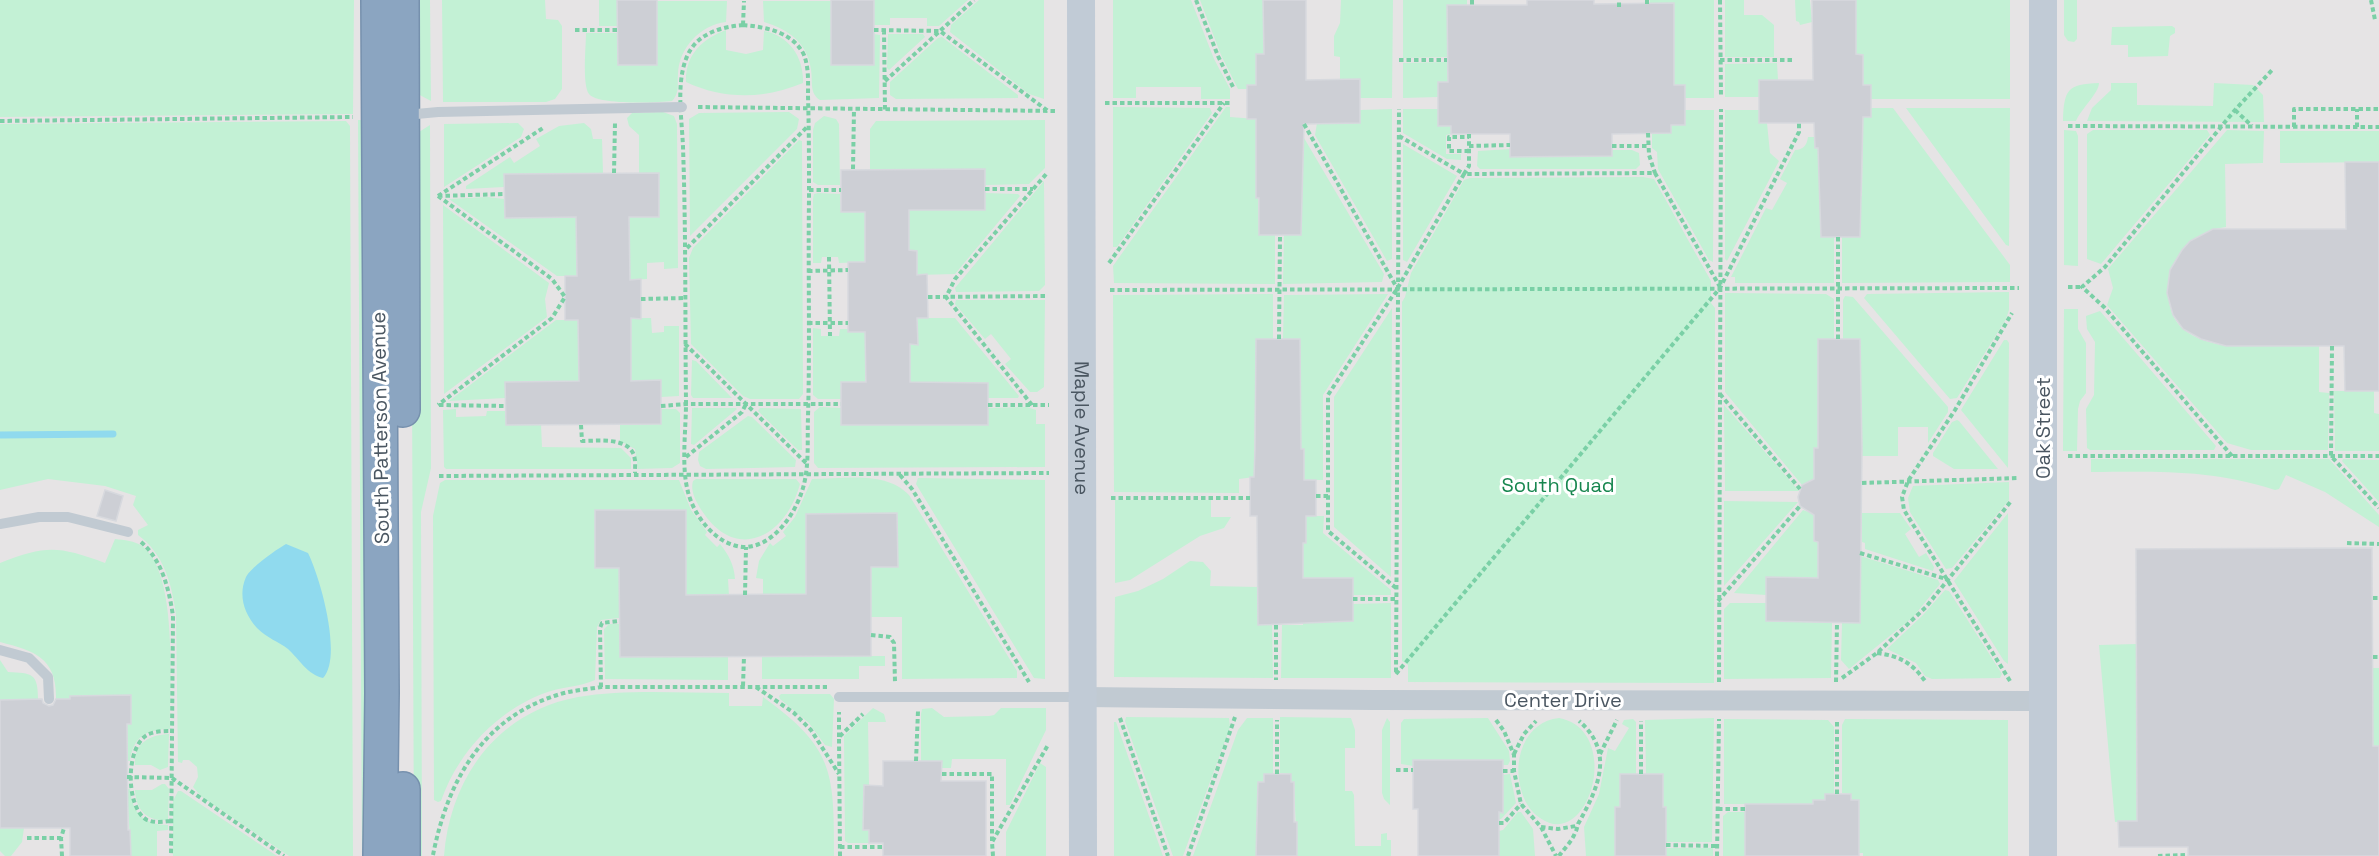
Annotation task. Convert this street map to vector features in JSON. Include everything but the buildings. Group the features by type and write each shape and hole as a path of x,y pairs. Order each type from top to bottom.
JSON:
{"highway":[{"name":"South Patterson Avenue","path":"378,0 382,681 380,856"},
{"name":"South Patterson Avenue","path":"402,0 403,856"}],"street":[{"name":"Maple Avenue","path":"1081,0 1083,856"},
{"name":"Oak Street","path":"2043,0 2043,856"},
{"name":"Center Drive","path":"1083,697 1719,700 1836,691 2043,701"}],"lane":[{"path":"402,116 438,112 682,107"},
{"path":"0,524 39,517 68,517 128,532"},
{"path":"0,650 29,658 48,677 49,699"},
{"path":"839,697 1083,697"}],"path":[{"path":"885,81 974,0"},
{"path":"1196,0 1234,89"},
{"path":"1619,0 1619,7"},
{"path":"1720,0 1721,98"},
{"path":"2371,0 2375,20"},
{"path":"743,25 744,1"},
{"path":"726,26 764,27 780,32 793,41 803,54 808,69 808,106 806,475 801,493 783,525 770,538 759,545 746,547 731,545 707,526 692,504 685,473 686,249 682,73 687,56 710,32 726,26"},
{"path":"575,30 618,30"},
{"path":"874,30 940,31 1048,111"},
{"path":"884,30 885,110"},
{"path":"1399,60 1448,60"},
{"path":"1720,60 1795,60"},
{"path":"2232,456 2104,307 2082,287 2104,267 2273,69"},
{"path":"682,107 808,106 885,110 1048,111 1081,107 1227,103 1109,263"},
{"path":"614,173 615,109"},
{"path":"853,170 854,109"},
{"path":"1394,700 1399,109"},
{"path":"1717,856 1721,109"},
{"path":"2294,127 2294,109 2379,109"},
{"path":"2357,109 2357,127"},
{"path":"438,196 570,110"},
{"path":"2235,111 2253,127"},
{"path":"0,121 357,117"},
{"path":"1396,674 1720,288 1799,132 1799,123"},
{"path":"1304,124 1397,289"},
{"path":"686,249 809,125"},
{"path":"2043,126 2379,127"},
{"path":"1648,133 1655,173 1720,288"},
{"path":"1396,588 1328,531 1328,395 1397,289 1469,166 1469,149 1469,135 1449,137 1449,151 1469,149 1510,145"},
{"path":"1399,136 1464,174 1655,173"},
{"path":"1612,146 1649,146"},
{"path":"946,297 955,279 1048,172"},
{"path":"985,189 1033,189"},
{"path":"808,190 841,190"},
{"path":"438,196 504,194"},
{"path":"438,196 552,279 565,297 552,318 438,405 506,406"},
{"path":"1279,339 1280,235"},
{"path":"1838,237 1838,339"},
{"path":"830,257 830,336"},
{"path":"808,271 848,270"},
{"path":"1110,290 2043,288"},
{"path":"928,297 1048,296"},
{"path":"946,297 1032,405"},
{"path":"641,299 685,298"},
{"path":"2011,683 1904,510 1902,497 1908,481 1955,410 2012,313"},
{"path":"808,323 848,323"},
{"path":"685,344 806,464"},
{"path":"2332,346 2331,456 2379,508"},
{"path":"1719,393 1800,489"},
{"path":"686,457 742,412 746,403"},
{"path":"661,406 746,403 841,404"},
{"path":"988,405 1049,405"},
{"path":"581,425 582,441 615,442 628,448 634,458 635,473"},
{"path":"1862,483 1908,481 2043,467 2232,456 2379,456"},
{"path":"439,476 635,473 806,475 1049,473"},
{"path":"899,474 906,481 1029,679 1029,697"},
{"path":"1316,496 1328,496"},
{"path":"1111,498 1250,498"},
{"path":"1836,691 1847,676 1877,653 1926,607 2012,500"},
{"path":"1718,601 1800,506"},
{"path":"128,532 151,551 171,597 173,616 171,856"},
{"path":"2347,543 2379,543"},
{"path":"745,595 746,547"},
{"path":"1860,553 1946,580"},
{"path":"2373,598 2379,598"},
{"path":"1353,599 1396,599"},
{"path":"601,687 600,628 602,623 620,621"},
{"path":"1837,623 1837,794"},
{"path":"1276,625 1276,680"},
{"path":"871,635 890,637 894,643 895,697"},
{"path":"1877,653 1896,656 1913,665 1926,682"},
{"path":"743,686 744,656"},
{"path":"2373,657 2379,657"},
{"path":"754,686 794,713 811,730 839,774"},
{"path":"433,856 438,827 451,792 466,764 490,734 526,709 564,694 601,687 829,687"},
{"path":"840,856 839,737 879,697"},
{"path":"916,761 919,697"},
{"path":"1641,774 1641,715 1646,700"},
{"path":"1118,713 1168,856"},
{"path":"1494,713 1514,755 1514,771 1521,804 1541,826 1557,856 1576,832 1576,826 1594,795 1601,771 1600,754 1590,734 1577,719"},
{"path":"1188,856 1237,714"},
{"path":"1276,774 1277,714"},
{"path":"1600,754 1620,714"},
{"path":"1514,755 1524,734 1538,719"},
{"path":"170,821 147,820 140,814 135,806 129,777 134,751 140,740 149,734 172,731"},
{"path":"993,842 1048,745"},
{"path":"1396,770 1413,770"},
{"path":"1503,771 1514,771"},
{"path":"942,774 992,774 993,856"},
{"path":"129,777 172,778 284,856"},
{"path":"1498,823 1504,823 1521,804"},
{"path":"1718,809 1745,809"},
{"path":"1541,826 1558,830 1576,826"},
{"path":"62,856 61,838 64,828"},
{"path":"27,838 61,838"},
{"path":"1666,845 1717,846"},
{"path":"840,846 883,847"},
{"path":"2158,856 2188,855"}],"shaded area":[{"path":"0,0 2379,0 2379,856 0,856"}],"green space":[{"path":"0,0 354,0 353,114 0,117"},
{"path":"419,0 430,0 431,101 416,93 412,27"},
{"path":"442,0 545,0 546,19 558,20 562,26 562,89 555,99 546,102 443,102"},
{"path":"599,0 617,0 617,26 599,26"},
{"path":"874,0 968,0 939,26 927,26 927,18 890,18 890,25 874,25"},
{"path":"979,0 1044,0 1044,99 1029,94 950,32 951,25"},
{"path":"1113,0 1191,0 1214,59 1230,89 1230,99 1201,99 1201,87 1136,87 1136,98 1113,98"},
{"path":"1200,0 1263,0 1264,54 1256,54 1256,85 1247,85 1247,89 1238,89 1221,55"},
{"path":"1341,0 1393,0 1392,98 1360,98 1360,79 1340,79 1340,57 1334,56 1334,36 1340,23"},
{"path":"1403,0 1467,0 1467,5 1447,5 1447,57 1403,58"},
{"path":"1650,0 1714,0 1714,98 1685,98 1685,85 1674,85 1674,4 1650,4"},
{"path":"1725,0 1744,0 1744,15 1762,15 1774,25 1774,57 1725,57"},
{"path":"1795,0 1810,0 1812,22 1800,25 1796,21"},
{"path":"1856,0 2010,0 2010,99 1871,99 1871,85 1863,85 1863,55 1856,54"},
{"path":"2064,0 2077,0 2077,39 2074,42 2068,41 2064,35"},
{"path":"657,1 727,1 726,22 700,33 687,47 679,64 677,91 672,101 615,102 594,98 587,89 585,74 586,33 617,33 618,65 656,65"},
{"path":"763,1 831,1 874,34 880,35 879,98 820,100 814,94 806,52 789,33 764,22"},
{"path":"2172,26 2175,28 2175,33 2170,36 2168,56 2128,57 2128,45 2111,45 2112,27"},
{"path":"726,30 726,50 746,54 763,50 764,31 781,38 788,43 798,57 803,83 774,92 744,95 715,92 686,82 688,64 697,49 709,38"},
{"path":"888,34 923,34 925,37 889,70 887,68"},
{"path":"942,37 1018,95 1018,98 896,99 890,95 890,82 938,38"},
{"path":"1447,62 1448,82 1438,82 1438,97 1403,98 1403,63"},
{"path":"1777,63 1778,80 1759,80 1759,97 1725,97 1725,64"},
{"path":"2099,83 2076,121 2063,121 2066,96 2069,91 2080,85"},
{"path":"2111,83 2137,83 2137,105 2213,106 2214,83 2253,85 2263,95 2264,122 2087,121 2092,108 2111,90"},
{"path":"1113,107 1210,108 1212,113 1117,247 1113,247"},
{"path":"1226,107 1230,107 1230,117 1256,119 1259,235 1275,235 1275,284 1114,283 1113,266"},
{"path":"1871,108 1893,108 2010,265 2010,282 1842,283 1842,237 1859,197 1862,196 1863,117 1871,117"},
{"path":"1906,108 2010,108 2009,246 2006,245"},
{"path":"1392,109 1392,259 1387,261 1315,135 1317,123 1360,122 1360,110"},
{"path":"1403,109 1438,109 1451,126 1451,134 1446,135 1446,154 1461,154 1461,160 1447,159 1403,133"},
{"path":"1685,110 1714,110 1713,262 1709,260 1658,169 1657,152 1652,148 1652,133 1671,133 1671,125 1685,125"},
{"path":"1725,110 1759,110 1759,123 1767,123 1770,153 1779,161 1727,261 1725,259"},
{"path":"663,112 674,116 677,124 678,268 664,269 664,262 647,263 647,279 630,280 630,251 624,217 659,216 659,173 639,173 639,135 629,126 627,118 632,113"},
{"path":"789,112 799,119 797,129 690,236 689,119 699,113"},
{"path":"824,116 836,119 839,124 840,185 818,185 813,182 813,130 815,123"},
{"path":"358,120 368,120 370,856 362,856"},
{"path":"1045,120 1045,168 1029,184 985,185 984,169 870,170 870,129 876,121"},
{"path":"346,121 350,126 353,856 289,856 202,797 193,787 198,777 197,767 189,760 178,762 176,615 165,570 154,551 138,535 138,530 148,525 133,505 136,496 105,486 48,479 0,490 0,124"},
{"path":"518,123 524,129 521,137 444,187 444,124"},
{"path":"584,123 591,129 593,139 602,139 603,173 505,174 504,187 466,189 466,186 510,157 514,163 540,146 536,139 559,126"},
{"path":"430,125 431,468 421,512 422,856 414,856 411,147 419,132"},
{"path":"2064,130 2076,131 2078,136 2078,266 2064,265"},
{"path":"2093,130 2207,130 2210,135 2101,264 2087,259 2087,134"},
{"path":"2227,130 2264,131 2263,163 2225,164 2226,227 2201,235 2181,251 2170,274 2168,287 2170,309 2175,320 2183,329 2198,338 2226,346 2319,346 2319,392 2329,393 2328,450 2251,450 2227,443 2107,305 2113,288 2108,269"},
{"path":"2280,131 2379,131 2379,162 2280,163"},
{"path":"1808,137 1815,137 1815,148 1818,148 1821,236 1834,237 1834,283 1735,283 1735,277 1731,277 1766,208 1772,210 1787,183 1780,179 1795,150 1804,146"},
{"path":"1304,138 1384,274 1382,282 1283,284 1284,235 1301,235"},
{"path":"799,140 802,141 803,394 799,399 750,399 743,396 691,344 689,258 693,248"},
{"path":"1403,144 1457,176 1407,262 1403,260"},
{"path":"1510,149 1510,157 1612,156 1612,150 1632,150 1639,153 1640,165 1636,169 1480,169 1477,166 1478,151"},
{"name":"South Quad","path":"1643,177 1654,179 1711,281 1711,303 1715,308 1714,683 1408,682 1408,665 1402,661 1402,302 1411,273 1464,180 1470,178"},
{"path":"1044,181 1045,285 1039,291 956,292 955,288"},
{"path":"985,193 1018,194 1020,196 955,274 917,275 909,250 909,210 984,210"},
{"path":"814,194 840,194 841,212 865,212 865,262 839,263 838,257 822,257 821,263 813,263 813,199"},
{"path":"487,197 504,199 505,218 582,217 577,253 577,276 557,276 449,199"},
{"path":"443,205 549,283 545,299 547,317 444,394"},
{"path":"2009,292 2009,310 2006,319 1957,398 1950,399 1864,298 1867,294"},
{"path":"1725,293 1826,294 1834,299 1834,339 1818,398 1818,448 1814,449 1814,481 1802,485 1725,392"},
{"path":"1273,294 1273,339 1255,400 1254,477 1239,479 1239,493 1114,492 1113,295"},
{"path":"1388,294 1323,395 1323,480 1304,480 1304,449 1301,449 1300,339 1283,339 1284,295"},
{"path":"1845,296 1853,297 1948,407 1948,412 1928,443 1928,427 1898,427 1898,456 1862,456 1859,339 1843,339 1843,300"},
{"path":"956,300 1045,300 1044,387 1037,392 1030,392 1005,364 1011,359 991,334 985,339 955,304"},
{"path":"1392,308 1391,577 1334,527 1334,397"},
{"path":"2064,309 2078,309 2078,329 2086,343 2086,393 2078,409 2077,451 2063,451"},
{"path":"2100,311 2216,446 2214,450 2090,450 2087,448 2086,409 2094,395 2095,342 2087,329 2086,316"},
{"path":"631,318 651,318 652,333 664,332 664,326 679,326 679,396 661,397 661,381 625,381"},
{"path":"917,318 955,318 1019,396 1018,398 988,398 987,383 910,382 910,344 918,344"},
{"path":"556,320 578,320 582,381 506,382 505,398 449,401"},
{"path":"813,328 821,329 821,336 839,336 840,329 848,329 848,332 866,332 865,382 841,382 841,399 818,399 813,395"},
{"path":"2004,340 2009,343 2008,468 1961,410"},
{"path":"692,360 696,361 732,398 693,398 691,395"},
{"path":"2334,391 2374,391 2374,413 2379,414 2379,451 2335,451"},
{"path":"1724,405 1799,491 1725,491"},
{"path":"820,407 841,408 841,425 988,408 1027,407 1036,410 1036,424 1045,424 1045,467 818,468 814,463 814,412"},
{"path":"692,408 737,409 694,445 691,444"},
{"path":"760,408 801,409 802,450 798,450 758,411"},
{"path":"456,409 456,417 486,416 487,411 506,411 506,425 541,425 542,447 621,448 631,458 631,469 446,469 444,467 443,410"},
{"path":"661,409 676,409 680,413 680,463 672,468 638,469 635,449 620,441 620,425 661,424"},
{"path":"748,416 752,417 796,460 795,467 706,469 700,466 699,452"},
{"path":"1957,420 1998,469 1954,469 1933,456 1952,422"},
{"path":"2091,459 2329,459 2379,515 2379,527 2325,492 2286,475 2279,489 2275,490 2206,475 2162,472 2091,472"},
{"path":"2343,459 2379,460 2379,502 2342,461"},
{"path":"850,477 876,479 899,487 909,495 1017,671 1017,678 902,679 902,617 871,617 871,567 898,566 897,513 806,514 806,566 812,594 763,595 763,579 756,578 759,561 770,543 773,546 786,536 783,532 795,517 812,479"},
{"path":"918,478 1045,480 1045,679 1034,678 916,484"},
{"path":"696,479 796,479 800,484 784,518 759,537 745,539 730,536 716,527 702,511 693,493 692,485"},
{"path":"445,480 679,480 691,510 707,532 705,535 717,547 720,544 728,556 734,569 735,579 728,579 729,596 677,595 686,566 686,510 619,568 619,618 601,620 597,627 595,680 542,694 525,702 494,723 468,751 457,767 441,801 438,802 434,800 433,516 440,483"},
{"path":"2009,482 2009,500 1952,568 1946,569 1910,512 1908,498 1913,486"},
{"path":"1115,500 1211,500 1211,517 1231,517 1224,528 1200,536 1130,580 1115,583"},
{"path":"1724,501 1798,502 1724,586"},
{"path":"1803,510 1814,514 1814,541 1818,542 1818,578 1766,577 1766,595 1734,593"},
{"path":"1862,513 1900,513 1911,529 1905,534 1919,557 1926,553 1934,567 1933,571 1865,549 1865,543 1862,542"},
{"path":"2008,513 2008,664 1954,581"},
{"path":"1306,516 1324,516 1323,533 1391,590 1391,595 1353,595 1353,578 1303,578"},
{"path":"115,539 139,544 154,560 162,580 170,632 170,729 154,731 142,736 134,746 130,761 127,761 127,724 131,723 131,695 70,696 70,699 56,699 53,674 42,658 24,649 0,642 0,563 30,553 52,550 75,553 105,563"},
{"path":"1860,556 1938,580 1940,584 1913,617 1849,669 1841,660 1842,623 1859,623"},
{"path":"1190,561 1203,562 1211,571 1210,586 1258,587 1259,625 1272,625 1273,678 1114,677 1115,597 1138,591 1163,579"},
{"path":"1945,590 1949,591 2002,674 2000,678 1932,679 1925,676 1916,663 1887,649 1923,615"},
{"path":"1391,603 1391,678 1281,678 1282,625 1303,625 1303,621 1353,621 1353,604"},
{"path":"1730,603 1766,603 1766,621 1832,623 1831,678 1724,679 1724,609"},
{"path":"609,624 620,624 620,657 728,656 728,680 605,679 604,629"},
{"path":"2136,644 2137,821 2115,822 2099,645"},
{"path":"762,656 885,656 885,666 859,666 859,679 762,679"},
{"path":"0,660 8,672 28,674 35,679 38,699 0,700"},
{"path":"2373,668 2379,668 2379,746 2373,746"},
{"path":"633,692 729,693 729,706 762,706 763,697 804,732 817,748 830,782 833,803 834,856 444,856 448,827 456,800 468,775 483,753 502,733 524,717 549,705 578,697"},
{"path":"781,694 830,694 834,699 832,747 825,745 809,723 780,699"},
{"path":"873,708 884,714 886,722 868,722 869,785 864,785 863,829 869,830 869,843 848,843 845,841 844,736"},
{"path":"932,708 944,717 989,716 994,715 1001,708 1046,708 1046,730 1010,805 1006,805 1006,759 952,759 951,768 942,768 942,762 921,761 922,709"},
{"path":"1126,717 1229,718 1230,727 1183,856 1173,856 1125,721"},
{"path":"1280,717 1351,718 1355,730 1355,748 1345,748 1345,791 1352,791 1354,795 1355,846 1381,846 1381,834 1387,833 1387,840 1391,840 1391,856 1297,856 1294,782 1291,782 1291,774 1280,773"},
{"path":"1247,718 1273,718 1273,774 1264,774 1259,822 1256,822 1256,856 1193,856 1238,730"},
{"path":"1387,718 1390,722 1390,805 1382,793 1382,730"},
{"path":"1488,718 1509,751 1508,765 1503,765 1502,760 1475,760 1474,762 1413,760 1413,766 1401,764 1401,723 1404,719"},
{"path":"1559,718 1579,727 1590,744 1594,764 1592,786 1585,805 1573,819 1558,824 1540,818 1528,806 1521,791 1518,769 1522,749 1532,732 1549,720"},
{"path":"1714,718 1712,842 1666,842 1666,808 1663,807 1646,774 1645,720"},
{"path":"1633,719 1636,722 1636,774 1620,774 1620,807 1615,808 1615,856 1586,856 1584,827 1599,794 1608,748 1615,751 1629,728 1622,724 1624,720"},
{"path":"1724,719 1828,720 1834,727 1834,794 1825,794 1825,800 1813,800 1813,804 1724,804"},
{"path":"1845,719 2008,720 2008,856 1863,856 1863,853 1859,853 1851,794 1842,793 1842,725"},
{"path":"1114,722 1116,722 1163,856 1114,856"},
{"path":"169,734 168,767 160,770 151,765 135,765 137,751 144,742 155,736"},
{"path":"1040,763 1046,767 1046,856 1006,856 1006,832"},
{"path":"1510,774 1516,803 1501,819 1498,819 1498,812 1502,812 1502,775"},
{"path":"162,784 169,789 168,820 149,817 140,809 136,797 135,790 152,790"},
{"path":"127,789 130,789 133,805 141,816 152,823 168,825 168,830 157,831 157,856 131,856"},
{"path":"178,791 277,856 173,856 173,801"},
{"path":"1518,812 1521,812 1533,829 1535,856 1499,856 1499,831 1503,830"},
{"path":"1728,812 1745,812 1745,856 1723,856 1723,816"},
{"path":"0,828 24,828 22,842 11,856 5,856 0,851"},
{"path":"1666,848 1713,848 1713,856 1666,856"}],"water":[{"path":"286,544 308,553 323,598 328,617 331,653 329,668 323,678 313,674 288,649 257,628 244,604 243,591 248,573"}],"waterway":[{"path":"0,435 113,434"}]}
